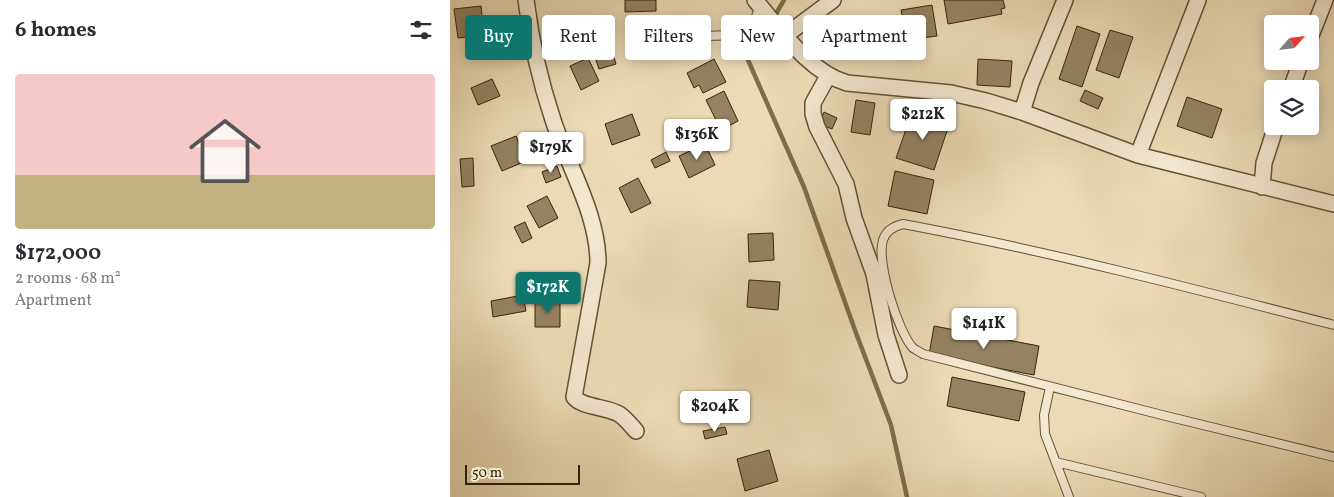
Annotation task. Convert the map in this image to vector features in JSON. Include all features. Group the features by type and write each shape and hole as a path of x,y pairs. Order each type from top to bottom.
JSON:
{"street":[{"path":"526,0 537,64 548,101 592,222 598,250 598,263 574,397 580,402 620,414 636,430"},
{"path":"793,24 833,0"},
{"path":"1022,112 1031,83 1065,0"},
{"path":"1138,155 1198,0"},
{"path":"1319,15 1325,0"},
{"path":"793,44 818,69 828,76 847,83 951,93 1022,112 1138,155 1334,204"},
{"path":"828,76 813,103 813,114 817,127 846,184 854,218 874,274 886,335 899,374"},
{"path":"1262,187 1264,163 1273,135"}],"lane":[{"path":"711,35 739,33 754,20 760,6"},
{"path":"1334,325 1144,276 950,232 903,224 896,225 883,240 885,278 894,308 914,349 923,354 1334,457"},
{"path":"1050,386 1044,416 1045,434 1069,497"},
{"path":"1056,462 1201,497"}],"building":[{"path":"625,0 656,0 656,11 625,12"},
{"path":"944,0 1003,0 1005,8 1001,9 1002,14 948,24"},
{"path":"932,5 937,36 926,37 926,15 902,15 901,10"},
{"path":"481,6 482,15 465,15 465,37 458,38 454,9"},
{"path":"1077,26 1100,34 1082,87 1059,79"},
{"path":"1110,30 1133,37 1119,78 1096,70"},
{"path":"714,59 726,82 703,93 699,85 694,88 687,73"},
{"path":"978,59 1012,61 1010,87 977,85"},
{"path":"584,60 589,60 599,81 581,90 570,66"},
{"path":"596,60 615,60 616,64 599,69"},
{"path":"492,79 500,96 478,105 471,88"},
{"path":"1085,90 1103,98 1098,109 1080,101"},
{"path":"724,91 738,121 721,130 706,100"},
{"path":"1187,97 1222,109 1212,138 1177,126"},
{"path":"856,100 875,103 870,135 851,132"},
{"path":"824,112 837,118 832,129 819,124"},
{"path":"912,112 949,125 934,170 896,158"},
{"path":"632,114 640,135 612,145 605,124"},
{"path":"516,136 526,161 502,171 491,146"},
{"path":"705,144 715,165 689,178 679,156"},
{"path":"666,152 670,161 655,168 651,160"},
{"path":"473,158 474,186 462,187 460,159"},
{"path":"557,166 561,177 546,183 542,172"},
{"path":"895,171 934,180 927,214 888,206"},
{"path":"638,178 651,203 631,213 619,188"},
{"path":"547,196 558,218 539,228 527,206"},
{"path":"525,222 532,238 522,243 514,227"},
{"path":"773,233 774,260 749,262 748,234"},
{"path":"749,280 780,282 778,310 747,307"},
{"path":"523,295 526,311 493,317 491,301"},
{"path":"535,300 560,300 560,327 535,327"},
{"path":"934,326 1039,346 1034,375 929,355"},
{"path":"952,377 1025,392 1019,421 947,406"},
{"path":"725,427 727,434 705,439 703,431"},
{"path":"769,450 778,481 745,491 737,459"}],"waterway":[{"path":"775,15 784,0"},
{"path":"748,60 804,187 891,425 907,497"}]}
